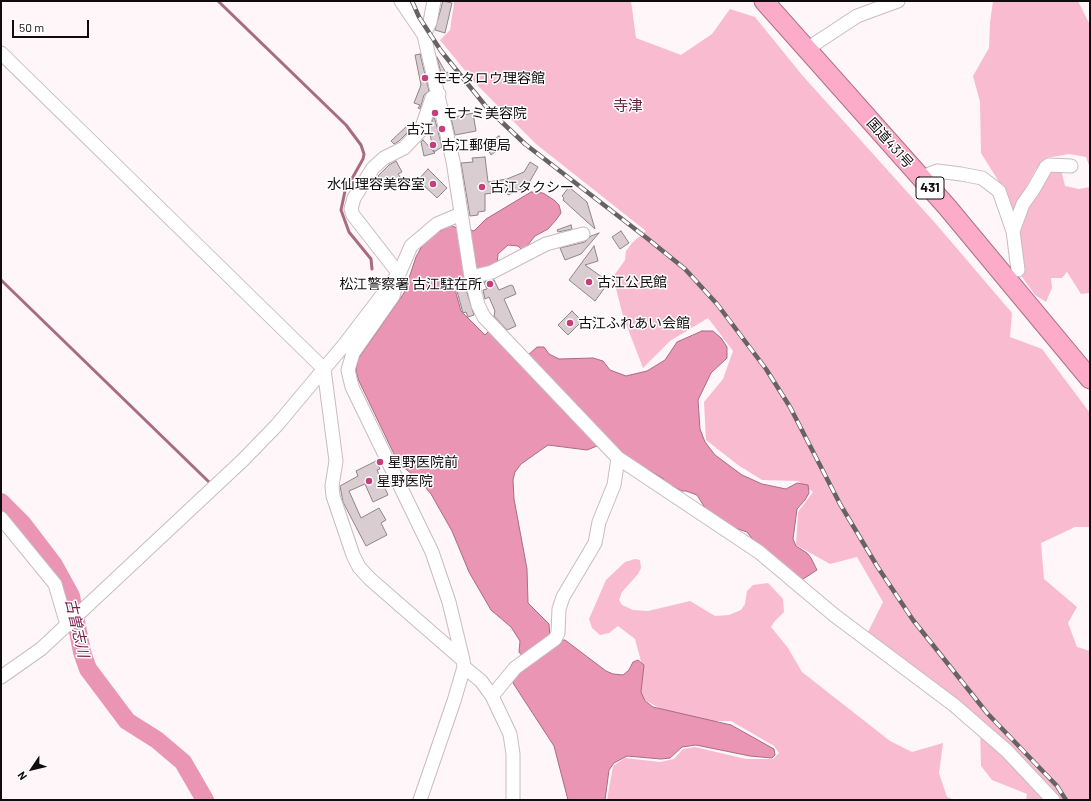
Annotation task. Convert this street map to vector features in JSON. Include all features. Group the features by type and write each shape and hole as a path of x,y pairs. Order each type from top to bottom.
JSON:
{"highway":[{"name":"国道431号","path":"764,1 922,179 1090,379"}],"street":[{"path":"401,1 424,35 439,94 453,161 460,214 471,277 478,305 484,317 618,458 759,552 834,615 954,705 1007,751 1053,800"},
{"path":"424,35 430,22 434,1"},
{"path":"807,49 857,16 898,1"},
{"path":"1,53 324,369 336,461 332,486 333,496 353,555 359,567 370,579 463,663 492,696 510,734 513,754 513,800"},
{"path":"399,274 353,215 351,209 354,198 373,168 384,158 404,148 421,130 432,98 439,94"},
{"path":"1013,231 1023,204 1046,167 1049,164 1071,166"},
{"path":"922,179 927,175 937,172 982,178 999,191 1013,231 1018,270"},
{"path":"420,800 463,663 449,602 432,552 416,516 379,444 349,378 349,363 353,353 393,296 399,274 410,246 437,224 460,214"},
{"path":"471,277 492,272 546,244 583,234"},
{"path":"1,677 41,649 243,460 277,424 324,369 399,274"},
{"path":"492,696 515,668 554,639 558,633 559,608 568,587 595,543 599,522 614,485 618,458"},
{"path":"1,518 55,584 69,623"}],"shaded area":[{"path":"453,1 631,1 636,38 681,55 712,34 730,9 755,17 802,75 936,224 1012,313 1010,337 1042,349 1090,413 1090,527 1075,527 1041,543 1044,579 1077,607 1068,623 1077,647 1090,651 1090,800 1026,800 1027,794 992,780 981,766 980,724 950,696 868,632 883,602 857,557 830,564 796,545 798,512 813,492 798,481 762,480 738,465 706,440 704,402 723,379 733,351 708,318 670,341 643,368 623,316 613,277 625,260 626,251 633,242 646,231 536,144 476,84 440,40 450,30 454,4"},
{"path":"993,1 1078,1 1090,25 1090,168 1086,157 1069,154 1046,158 1036,169 1013,211 1004,190 981,153 980,102 973,76 989,48"},
{"path":"1061,169 1065,186 1079,189 1090,187 1090,293 1081,294 1067,272 1062,278 1051,278 1052,288 1046,302 1035,295 1022,277 1022,260 1017,229 1049,170"},
{"path":"531,192 543,193 559,205 561,213 556,220 548,229 535,236 523,251 518,246 508,245 498,254 497,264 473,272 466,227 473,231 475,230 486,219"},
{"path":"451,225 460,230 468,281 456,284 456,293 461,311 485,335 491,329 597,446 587,450 548,445 521,464 515,472 513,480 514,499 527,569 528,603 549,624 550,638 524,658 519,652 520,641 511,627 491,610 469,572 452,531 431,494 420,481 401,465 394,454 358,379 356,370 358,359 404,293 416,257 423,244 431,236"},
{"path":"702,331 713,331 721,338 727,347 727,358 711,373 698,400 700,429 705,442 715,455 742,475 762,484 786,489 797,483 808,485 809,493 797,509 793,539 796,546 807,553 811,558 817,570 800,581 757,545 747,532 732,527 707,511 697,495 682,491 663,481 664,479 631,460 629,462 527,356 537,347 544,347 549,354 559,359 593,358 603,361 610,370 626,376 647,371 665,360 677,342"},
{"path":"635,559 640,560 641,568 638,574 622,592 619,600 622,605 633,610 648,611 690,601 715,616 729,615 741,610 745,604 747,591 753,585 768,583 783,599 784,612 771,627 788,648 802,672 890,741 912,752 943,743 939,773 947,797 954,800 607,800 613,766 625,758 660,762 674,759 683,749 695,747 746,759 773,759 779,753 774,746 731,721 707,721 667,712 646,701 640,695 642,665 635,639 618,626 609,633 600,635 592,628 589,619 606,580 625,562"},
{"path":"560,640 565,640 606,671 613,674 623,675 629,670 633,662 638,660 644,665 641,692 645,701 653,707 731,725 774,749 775,755 772,758 750,756 696,745 682,747 670,758 661,759 627,756 614,763 609,770 605,800 568,800 554,746 513,683 515,675"}],"building":[{"path":"443,1 452,3 445,33 435,30"},
{"path":"420,54 429,91 424,95 420,109 418,108 420,105 414,103 421,85 415,55"},
{"path":"437,57 446,73 448,72 451,80 443,82"},
{"path":"473,113 476,131 455,135 451,118"},
{"path":"434,116 442,147 434,152 429,130"},
{"path":"408,125 412,128 394,144 391,141"},
{"path":"499,136 505,145 491,155 485,144"},
{"path":"423,140 435,153 424,156 421,142"},
{"path":"485,157 488,182 507,179 524,172 530,162 538,167 529,183 530,185 508,195 507,191 485,194 485,211 478,212 478,215 470,216 461,163 473,162 472,158"},
{"path":"396,161 402,172 398,174 402,180 389,188 384,179 381,181 378,176 389,165"},
{"name":"水仙理容美容室","path":"428,169 447,188 437,198 418,180"},
{"path":"569,187 587,202 595,229 563,200 564,198 562,196"},
{"path":"571,225 572,229 558,232 557,230"},
{"path":"621,231 629,243 620,249 612,237"},
{"path":"599,233 581,254 565,260 560,248 585,242 591,236"},
{"name":"古江公民館","path":"594,246 598,261 585,265 609,282 595,301 569,280"},
{"path":"494,280 499,290 511,285 513,286 516,294 504,299 516,326 507,330 494,316 495,311 489,297 485,299 483,290 487,289 484,282"},
{"path":"464,283 474,315 468,317 466,312 463,313 457,291 457,285"},
{"name":"古江ふれあい会館","path":"572,311 582,321 568,335 558,325"},
{"path":"376,461 380,469 377,470 388,495 373,502 365,484 349,491 361,518 379,508 386,520 381,523 387,535 366,546 343,502 340,486 358,476 356,471"}],"waterway":[{"path":"218,1 346,125 361,145 364,154 363,159 345,191 341,210 349,232 371,259 372,269"},
{"path":"1,280 209,482"},
{"name":"古曽志川","path":"1,502 22,523 54,565 71,596 82,652 88,669 127,721 157,740 183,762 205,800"}],"railway":[{"path":"412,1 419,17 441,51 488,109 525,144 685,269 717,304 766,369 790,407 840,504 877,566 913,620 987,713 1057,786 1066,800"}],"place":[{"name":"モモタロウ理容館","path":"425,78"},
{"name":"モナミ美容院","path":"435,113"},
{"name":"古江","path":"442,129"},
{"name":"古江郵便局","path":"433,145"},
{"name":"水仙理容美容室","path":"433,184"},
{"name":"古江タクシー","path":"482,187"},
{"name":"古江公民館","path":"589,282"},
{"name":"松江警察署 古江駐在所","path":"490,284"},
{"name":"古江ふれあい会館","path":"570,323"},
{"name":"星野医院前","path":"380,462"},
{"name":"星野医院","path":"369,481"}],"district":[{"name":"寺津","path":"628,106"}]}
